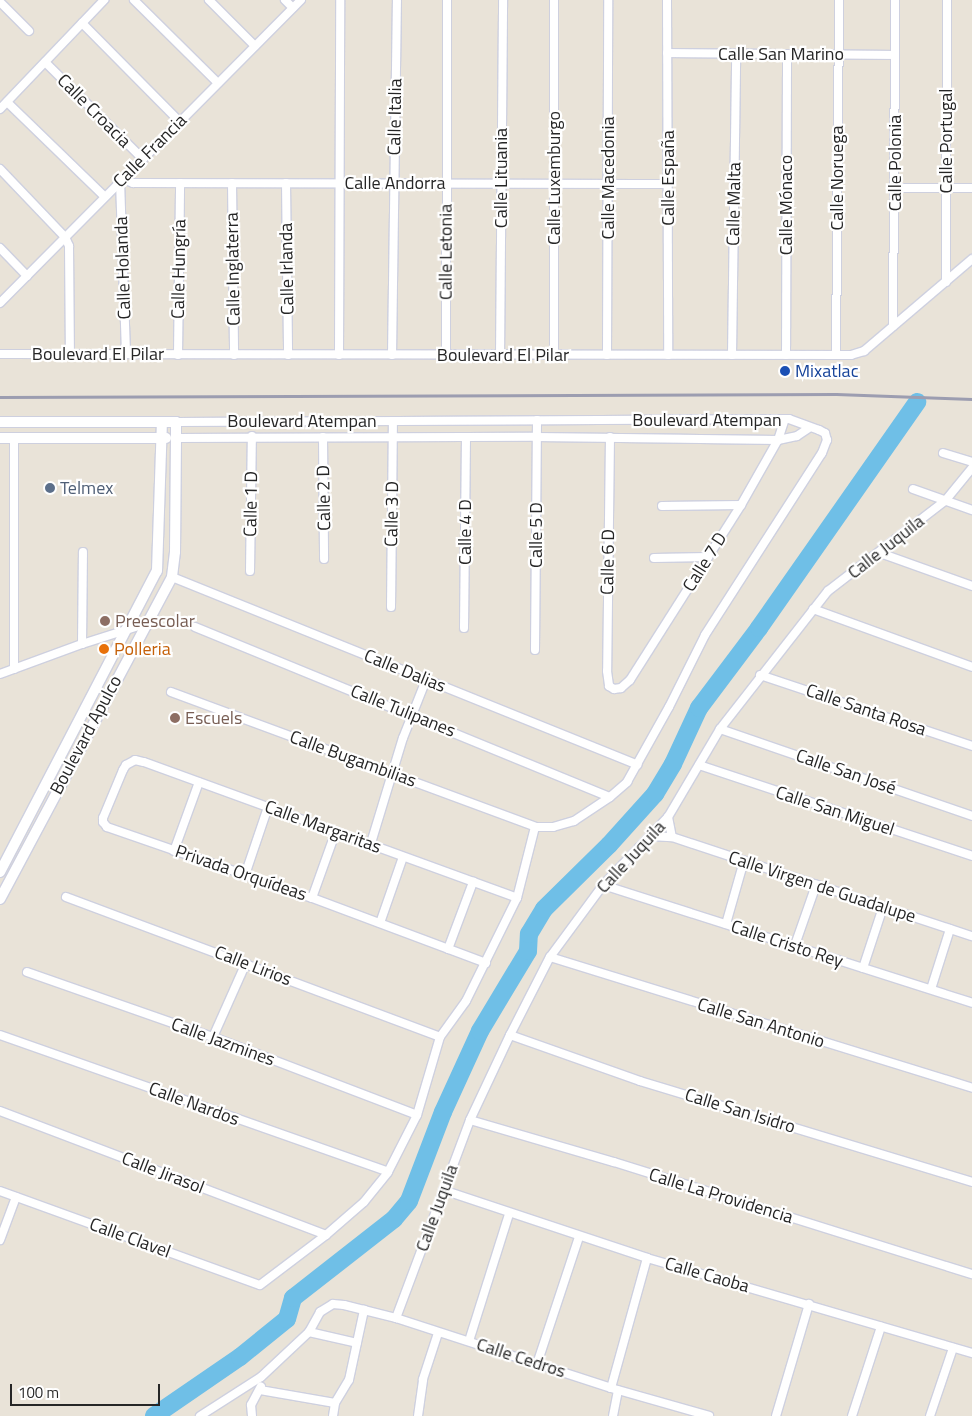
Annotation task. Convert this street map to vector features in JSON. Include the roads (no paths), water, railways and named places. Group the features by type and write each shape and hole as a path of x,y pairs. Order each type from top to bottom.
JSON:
{"street":[{"path":"0,109 104,0"},
{"path":"134,0 218,83"},
{"path":"209,0 255,46"},
{"path":"285,0 293,8"},
{"name":"Calle Francia","path":"0,303 301,0"},
{"path":"339,355 341,183 340,0"},
{"name":"Calle Italia","path":"392,355 397,0"},
{"name":"Calle Letonia","path":"446,355 447,0"},
{"name":"Calle Lituania","path":"500,355 503,0"},
{"name":"Calle Luxemburgo","path":"554,0 554,355"},
{"name":"Calle Macedonia","path":"607,355 608,0"},
{"name":"Calle España","path":"667,0 668,355"},
{"name":"Calle Noruega","path":"836,356 838,0"},
{"name":"Calle Polonia","path":"893,326 896,188 895,0"},
{"name":"Calle Portugal","path":"946,282 947,0"},
{"path":"0,2 29,31"},
{"path":"82,23 180,122"},
{"name":"Calle San Marino","path":"667,53 895,55"},
{"name":"Calle Malta","path":"732,355 736,54"},
{"name":"Calle Mónaco","path":"786,355 787,54"},
{"name":"Calle Croacia","path":"45,62 143,159"},
{"path":"7,102 105,198"},
{"path":"0,169 65,237 69,246 70,354"},
{"name":"Calle Andorra","path":"122,180 132,183 668,184"},
{"name":"Calle Holanda","path":"122,180 126,354"},
{"name":"Calle Hungría","path":"178,354 180,183"},
{"name":"Calle Inglaterra","path":"232,183 234,355"},
{"name":"Calle Irlanda","path":"286,183 288,355"},
{"path":"896,188 972,188"},
{"path":"0,248 27,276"},
{"name":"Boulevard El Pilar","path":"0,354 851,355 864,351 972,259"},
{"name":"Boulevard Atempan","path":"0,422 785,419 797,420 809,428 797,436 778,440 393,436 0,438"},
{"name":"Calle 7 D","path":"609,686 621,688 630,680 741,505 778,440 785,419"},
{"name":"Calle 5 D","path":"535,650 537,420"},
{"name":"Calle 3 D","path":"391,607 393,421"},
{"name":"Boulevard Apulco","path":"0,872 155,577 159,562 162,422"},
{"name":"Boulevard Apulco","path":"0,899 145,624 172,577 175,552 176,422"},
{"path":"326,1235 364,1202 388,1172 417,1115 440,1037 466,1001 517,898 535,827 553,827 574,821 610,797 627,782 638,765 705,634 822,453 827,440 825,433 809,428"},
{"name":"Calle 1 D","path":"250,571 252,436"},
{"name":"Calle 2 D","path":"323,437 324,559"},
{"name":"Calle 4 D","path":"464,628 466,437"},
{"name":"Calle 6 D","path":"609,686 606,671 610,437"},
{"path":"14,438 14,669"},
{"path":"943,453 972,462"},
{"name":"Calle Juquila","path":"396,1318 470,1120 550,958 603,885 668,817 720,729 760,674 828,591 945,501 972,468"},
{"path":"913,489 972,510"},
{"path":"662,506 741,505"},
{"path":"82,644 83,552"},
{"path":"880,552 972,586"},
{"path":"654,558 708,557"},
{"name":"Calle Dalias","path":"172,577 638,765"},
{"path":"813,609 972,667"},
{"path":"0,674 128,628 145,624"},
{"name":"Calle Tulipanes","path":"195,627 610,797"},
{"name":"Calle Santa Rosa","path":"760,674 972,746"},
{"path":"371,844 392,773 426,680"},
{"name":"Calle Bugambilias","path":"171,692 535,827"},
{"name":"Calle San José","path":"720,729 972,816"},
{"name":"Calle Margaritas","path":"103,822 123,770 130,762 136,760 517,898"},
{"name":"Calle San Miguel","path":"699,765 972,856"},
{"path":"174,850 199,782"},
{"path":"245,875 268,807"},
{"path":"668,817 672,836"},
{"name":"Privada Orquídeas","path":"103,822 108,827 312,898 486,963"},
{"path":"312,898 336,832"},
{"name":"Calle Virgen de Guadalupe","path":"650,836 672,836 972,936"},
{"path":"380,923 403,857"},
{"path":"726,924 744,861"},
{"path":"448,949 473,882"},
{"name":"Calle Cristo Rey","path":"603,885 972,1003"},
{"path":"795,945 816,885"},
{"name":"Calle Lirios","path":"66,896 246,962 440,1037"},
{"path":"864,968 883,907"},
{"path":"931,989 950,929"},
{"name":"Calle San Antonio","path":"550,958 972,1088"},
{"path":"213,1037 246,962"},
{"name":"Calle Jazmines","path":"27,972 213,1037 417,1115"},
{"name":"Calle Nardos","path":"0,1035 388,1172"},
{"name":"Calle San Isidro","path":"510,1036 640,1081 972,1182"},
{"name":"Calle Jirasol","path":"0,1112 326,1235"},
{"name":"Calle La Providencia","path":"470,1120 623,1165 972,1274"},
{"name":"Calle Caoba","path":"443,1190 508,1214 647,1258 972,1353"},
{"name":"Calle Clavel","path":"0,1191 260,1285 326,1235"},
{"path":"0,1240 16,1197"},
{"path":"469,1342 508,1214"},
{"path":"538,1364 580,1237"},
{"path":"612,1416 615,1388 647,1258"},
{"name":"Calle Cedros","path":"309,1332 320,1312 332,1304 344,1305 396,1318 438,1333 709,1416"},
{"path":"776,1416 809,1304"},
{"path":"333,1416 335,1403 349,1380 364,1310"},
{"path":"852,1416 881,1326"},
{"path":"200,1416 261,1377 309,1332 357,1343"},
{"path":"418,1416 423,1379 438,1333"},
{"path":"930,1416 954,1348"},
{"path":"252,1416 252,1405 260,1390 261,1377"},
{"path":"260,1390 335,1403"}],"waterway":[{"path":"154,1416 240,1357 287,1319 293,1298 394,1219 409,1201 443,1112 480,1031 528,951 529,934 544,909 609,845 655,794 673,764 699,708 759,628 917,402"}],"railway":[{"path":"0,397 836,394 972,399"}],"place":[{"name":"Mixatlac","path":"785,371"},
{"name":"Telmex","path":"50,488"},
{"name":"Preescolar","path":"105,621"},
{"name":"Polleria","path":"104,649"},
{"name":"Escuels","path":"175,718"}]}
